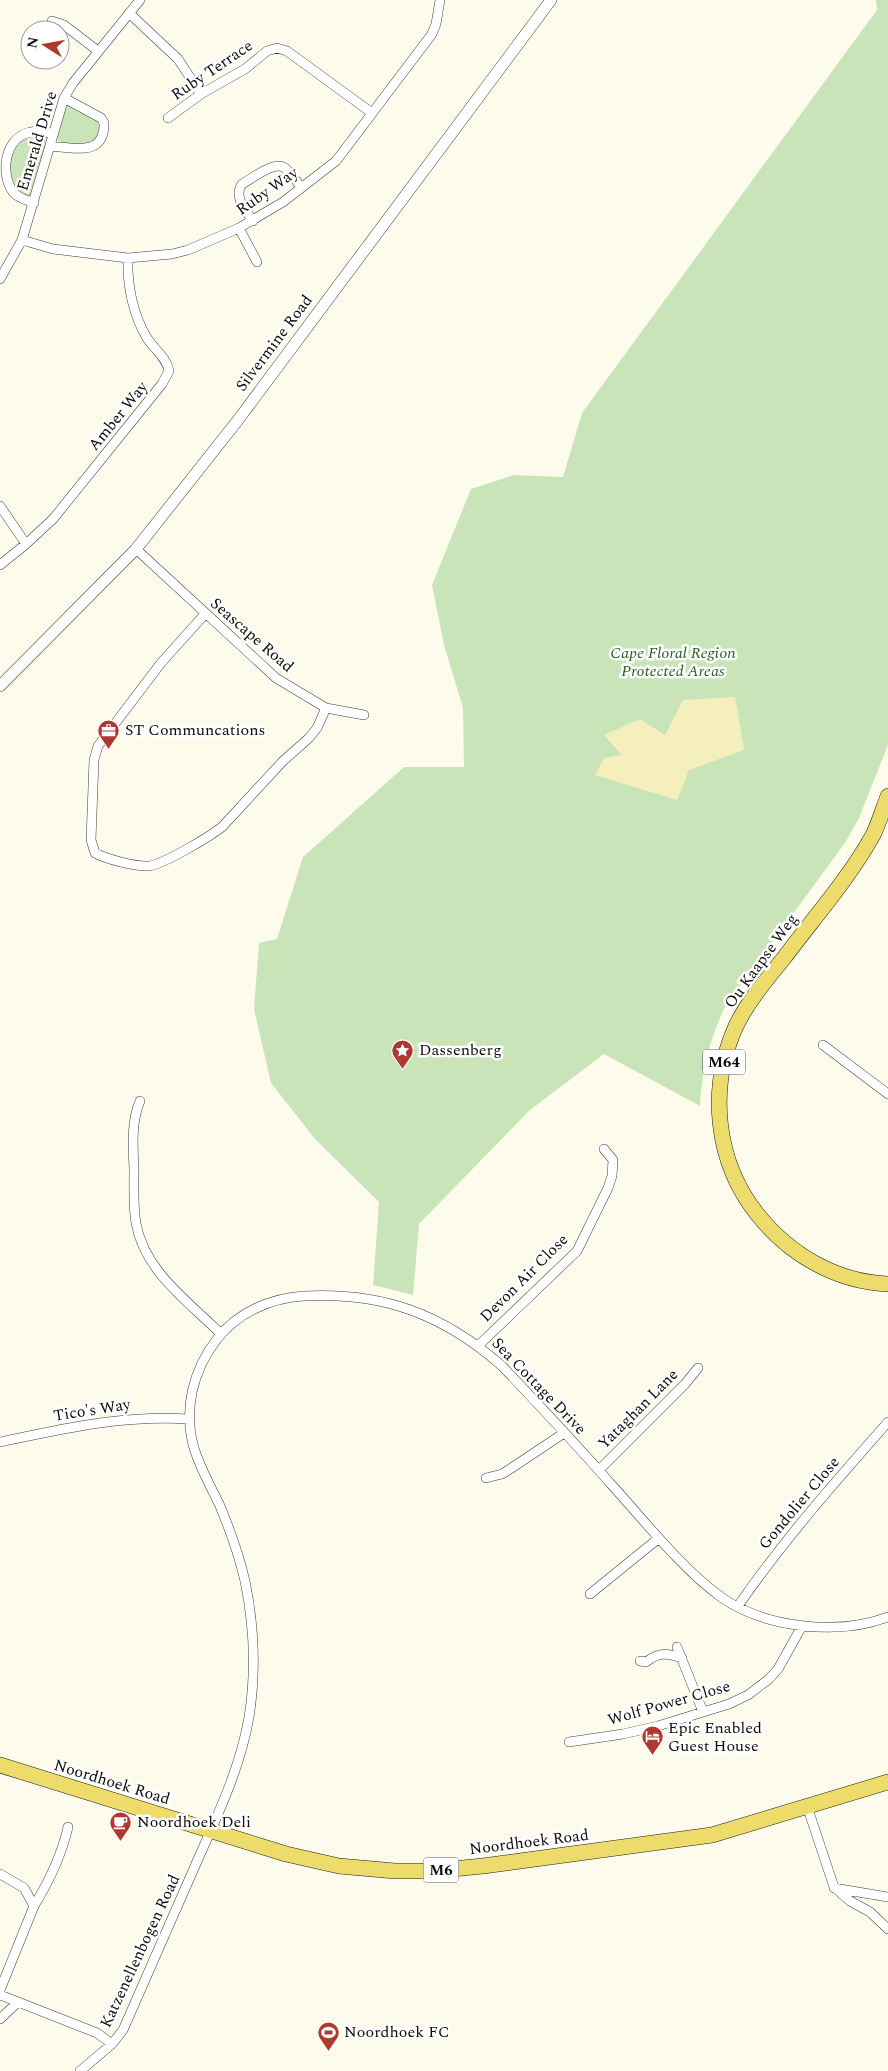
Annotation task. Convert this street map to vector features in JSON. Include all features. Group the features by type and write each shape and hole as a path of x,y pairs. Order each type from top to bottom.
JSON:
{"main road":[{"name":"Ou Kaapse Weg","path":"888,796 873,834 851,868 744,1012 728,1046 720,1079 718,1097 721,1136 730,1167 746,1199 771,1231 797,1252 824,1268 860,1280 888,1284"},
{"name":"Noordhoek Road","path":"0,1765 315,1862 367,1870 432,1871 483,1866 712,1835 888,1782"}],"street":[{"name":"Emerald Drive","path":"0,279 22,240 64,98 73,83 140,0"},
{"name":"Ruby Way","path":"22,240 53,250 128,258 185,251 240,228 283,202 336,160 432,34 436,24 440,0"},
{"name":"Silvermine Road","path":"0,686 136,550 238,420 551,0"},
{"path":"129,14 178,59 201,94"},
{"path":"70,30 98,51"},
{"name":"Ruby Terrace","path":"168,118 201,94 246,69 266,51 277,48 287,51 372,113"},
{"path":"51,146 87,149 96,145 102,136 104,123 101,118 64,98"},
{"path":"34,203 16,195 9,188 5,180 3,162 10,147 22,135 32,131 54,133"},
{"path":"252,221 239,198 239,188 242,184 277,166 286,169 301,187"},
{"path":"240,228 257,262"},
{"name":"Amber Way","path":"0,565 26,544 64,505 162,384 169,371 165,360 146,337 134,306 128,279 128,258"},
{"path":"0,506 26,544"},
{"name":"Seascape Road","path":"136,550 276,678 326,708 364,715"},
{"path":"205,614 161,662 96,751 91,840 95,854 138,865 152,865 210,836 222,827 283,761 309,738 317,728 326,708"},
{"path":"823,1044 888,1094"},
{"path":"140,1101 134,1116 133,1150 135,1216 139,1234 150,1259 159,1272 221,1334"},
{"name":"Devon Air Close","path":"479,1345 576,1251 595,1217 612,1176 613,1160 604,1149"},
{"name":"Sea Cottage Drive","path":"211,1831 242,1748 252,1686 253,1645 250,1614 240,1565 221,1508 194,1448 190,1419 194,1383 209,1350 221,1334 248,1313 264,1304 306,1296 370,1298 414,1310 450,1327 479,1345 502,1366 660,1538 708,1586 738,1606 769,1618 802,1626 840,1627 878,1621 888,1617"},
{"name":"Yataghan Lane","path":"598,1470 685,1384 698,1368"},
{"name":"Tico's Way","path":"0,1442 104,1421 162,1417 190,1419"},
{"name":"Gondolier Close","path":"738,1606 763,1570 826,1491 888,1422"},
{"path":"486,1478 502,1474 564,1433"},
{"path":"590,1594 660,1538"},
{"name":"Wolf Power Close","path":"569,1742 623,1734 703,1712 748,1695 769,1679 778,1669 802,1626"},
{"path":"677,1647 703,1712"},
{"path":"640,1661 646,1662 664,1653 682,1658"},
{"path":"807,1806 834,1888 850,1901 870,1912 888,1929"},
{"path":"0,1990 34,1906 65,1840 68,1827"},
{"name":"Katzenellenbogen Road","path":"80,2071 112,2044 123,2030 211,1831"},
{"path":"0,1874 24,1888 34,1906"},
{"path":"834,1888 888,1897"},
{"path":"0,1995 102,2036 112,2044"},
{"path":"0,2019 18,2002"}],"green space":[{"name":"Cape Floral Region Protected Areas","path":"876,0 888,0 888,745 859,818 845,843 726,1005 715,1030 708,1054 700,1106 604,1054 530,1110 419,1224 413,1295 373,1285 379,1202 315,1139 271,1083 254,1009 259,943 277,939 303,857 404,767 464,767 463,708 444,645 432,585 471,489 514,475 563,477 582,413 877,10"},
{"path":"74,103 103,124 95,145 64,144 57,140 64,108"},
{"path":"29,133 53,136 33,202 12,191 6,158 17,143"}],"sand":[{"path":"735,697 744,750 689,770 677,800 595,775 604,758 622,755 604,735 640,719 665,735 683,700"}],"place":[{"name":"ST Communcations","path":"109,749"},
{"name":"Dassenberg","path":"403,1069"},
{"name":"Epic Enabled Guest House","path":"652,1756"},
{"name":"Noordhoek Deli","path":"121,1841"},
{"name":"Noordhoek FC","path":"328,2051"}]}
